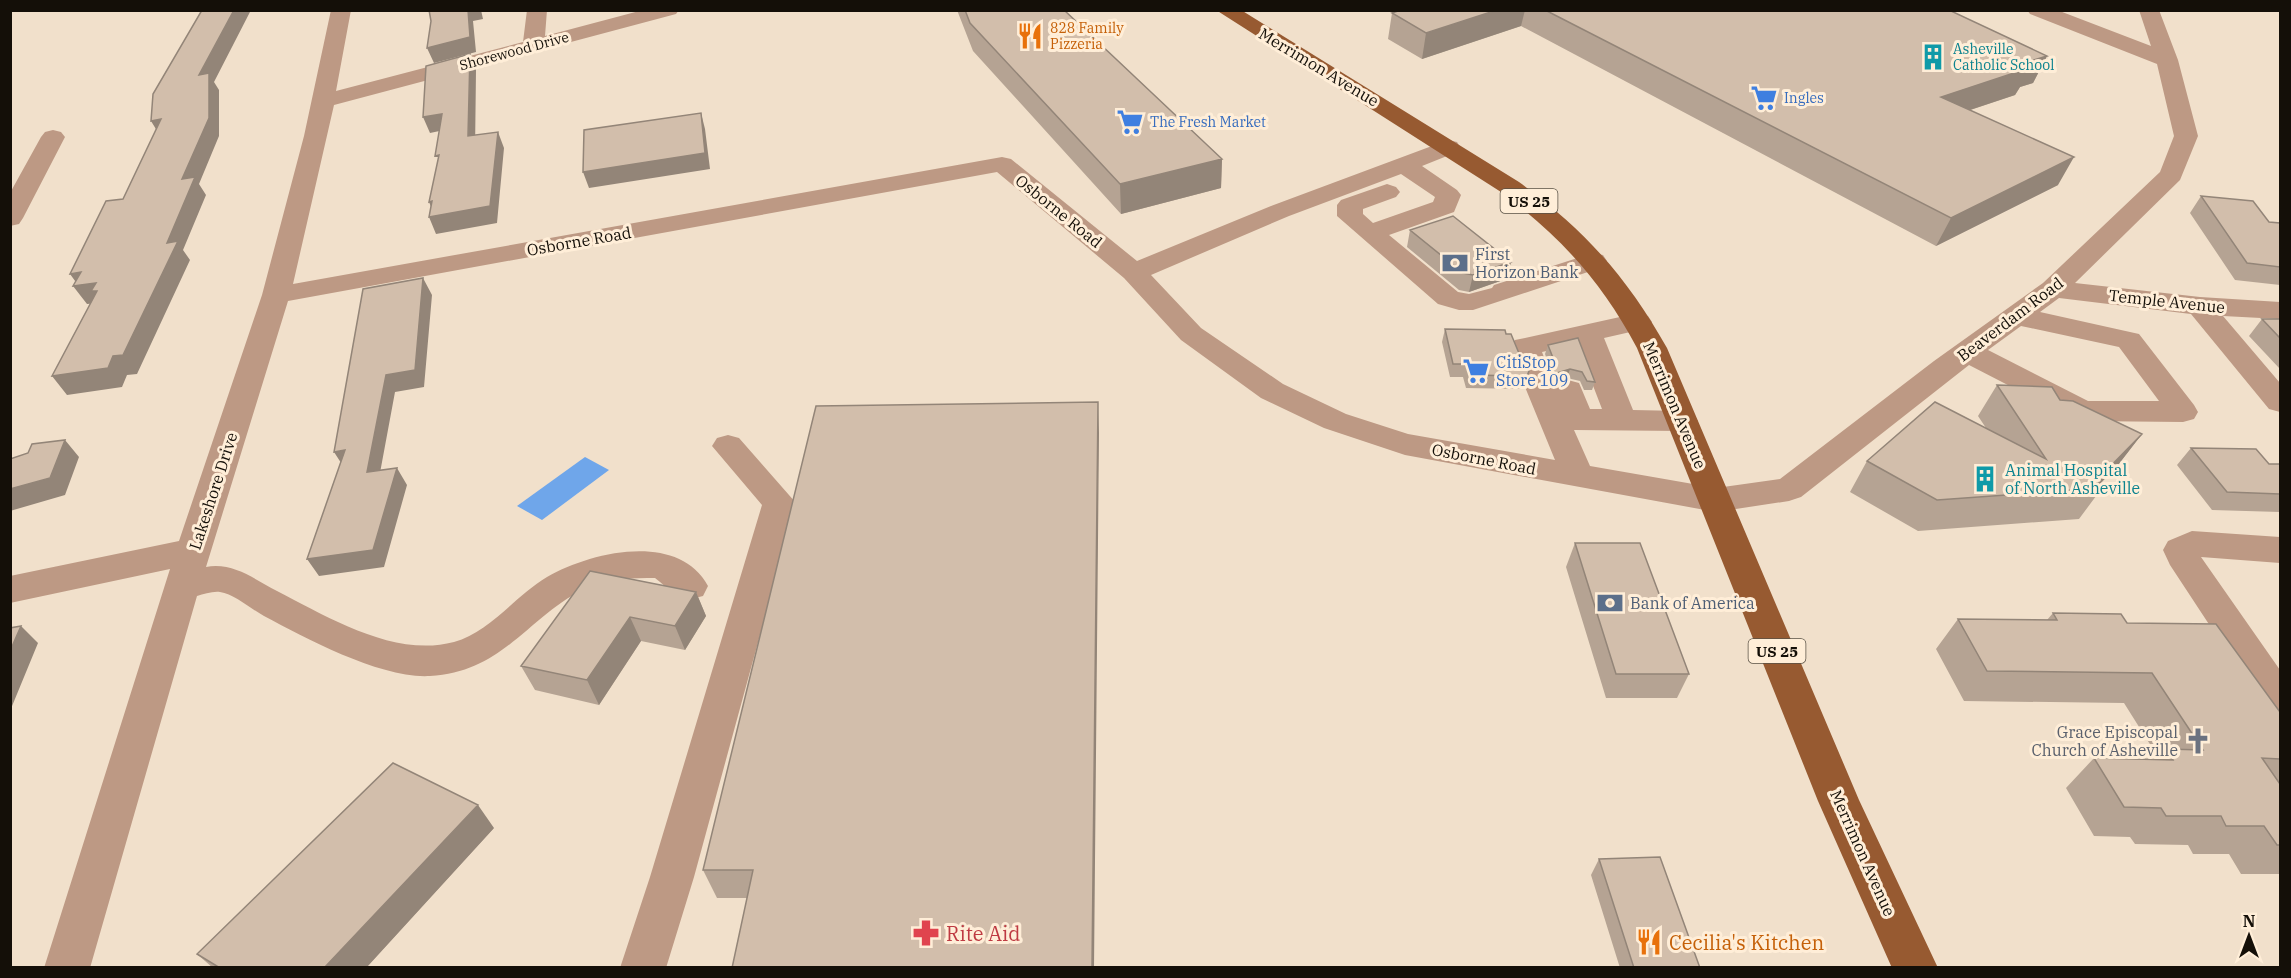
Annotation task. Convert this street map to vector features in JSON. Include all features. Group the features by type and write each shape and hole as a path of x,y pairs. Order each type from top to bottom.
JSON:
{"main road":[{"name":"Merrimon Avenue","path":"1226,10 1448,147 1551,217 1593,261 1638,322 1716,500 1839,801 1915,968"}],"street":[{"name":"Lakeshore Drive","path":"67,968 193,551 276,295 323,101 341,10"},
{"path":"534,46 537,10"},
{"name":"Shorewood Drive","path":"323,101 669,10"},
{"path":"2037,10 2168,60"},
{"name":"Beaverdam Road","path":"1716,500 1789,489 2053,289 2171,175 2186,136 2168,60 2150,10"},
{"path":"10,218 53,137"},
{"path":"1134,272 1280,211 1448,147"},
{"name":"Osborne Road","path":"276,295 1002,164 1134,272 1191,334 1272,392 1335,421 1405,444 1578,477 1716,500"},
{"path":"1403,164 1448,195 1444,207 1375,231 1367,231 1350,216 1350,205 1424,179"},
{"path":"1375,231 1375,237 1448,298 1460,303 1474,303 1593,261"},
{"name":"Temple Avenue","path":"2053,289 2200,306 2280,310"},
{"path":"2200,306 2280,402"},
{"path":"1968,352 2083,411 2183,412 2129,340 2016,316"},
{"path":"1578,477 1566,420 1547,382 1525,347 1551,344 1638,322"},
{"path":"1588,334 1622,421"},
{"path":"1566,420 1682,421"},
{"path":"643,968 672,876 779,503 728,446"},
{"path":"2280,550 2192,544 2180,550 2182,557 2280,700"},
{"path":"10,590 193,551"},
{"path":"183,586 223,579 341,637 391,656 429,661 472,652 497,638 544,597 576,578 606,567 662,565 690,586"}],"water":[{"path":"585,457 609,470 542,520 517,506"}],"building":[{"path":"202,10 234,10 199,75 209,73 209,118 182,179 195,177 167,243 178,241 123,355 113,356 108,368 52,376 97,291 91,291 96,283 73,286 81,272 70,274 106,201 123,199 161,119 151,121 153,94"},
{"path":"429,10 468,10 470,37 427,48 431,21"},
{"path":"965,10 1064,10 1222,159 1120,184 970,23"},
{"path":"1401,10 1497,10 1426,33 1392,13"},
{"path":"1545,10 1949,10 2047,56 2020,64 2029,68 1941,97 2074,157 1951,218"},
{"path":"470,54 468,136 498,132 490,206 429,217 432,201 429,202 439,155 435,156 442,114 423,117 426,66"},
{"path":"701,113 705,153 583,172 584,130"},
{"path":"2201,196 2253,201 2269,222 2280,223 2280,267 2247,263"},
{"path":"1453,216 1511,262 1473,275 1463,273 1410,230"},
{"path":"423,278 415,370 386,375 367,472 397,468 373,550 307,559 345,450 334,452 363,289"},
{"path":"2262,319 2280,319 2280,338"},
{"path":"1445,329 1505,330 1506,334 1511,334 1523,363 1531,366 1527,376 1469,375 1466,364 1453,364"},
{"path":"1578,338 1595,382 1587,381 1582,372 1570,369 1557,373 1548,367 1553,358 1548,345"},
{"path":"1997,385 2052,387 2060,400 2073,401 2142,434 2093,484 2102,488 1937,500 1867,461 1935,402 2046,459"},
{"path":"1098,402 1092,968 732,968 753,870 703,870 816,406"},
{"path":"65,440 50,478 10,489 10,459 28,453 32,444"},
{"path":"2191,448 2256,449 2269,464 2280,464 2280,494 2227,492"},
{"path":"1575,543 1640,543 1689,674 1616,674"},
{"path":"590,571 696,592 675,626 630,617 587,680 521,666"},
{"path":"2053,613 2121,614 2127,623 2216,624 2280,712 2280,759 2262,758 2280,784 2280,845 2277,845 2264,826 2226,826 2221,816 2166,816 2161,808 2124,807 2094,758 2173,760 2166,749 2203,750 2152,673 1987,671 1958,619 2057,620"},
{"path":"21,626 10,651 10,628"},
{"path":"393,763 478,805 324,968 220,968 197,954"},
{"path":"1660,857 1700,968 1634,968 1599,859"}],"place":[{"name":"828 Family Pizzeria","path":"1030,36"},
{"name":"Asheville Catholic School","path":"1933,57"},
{"name":"Ingles","path":"1764,98"},
{"name":"The Fresh Market","path":"1130,122"},
{"name":"First Horizon Bank","path":"1455,263"},
{"name":"CitiStop Store 109","path":"1476,371"},
{"name":"Animal Hospital of North Asheville","path":"1985,479"},
{"name":"Bank of America","path":"1610,603"},
{"name":"Grace Episcopal Church of Asheville","path":"2198,741"},
{"name":"Rite Aid","path":"926,933"},
{"name":"Cecilia's Kitchen","path":"1649,942"}]}
